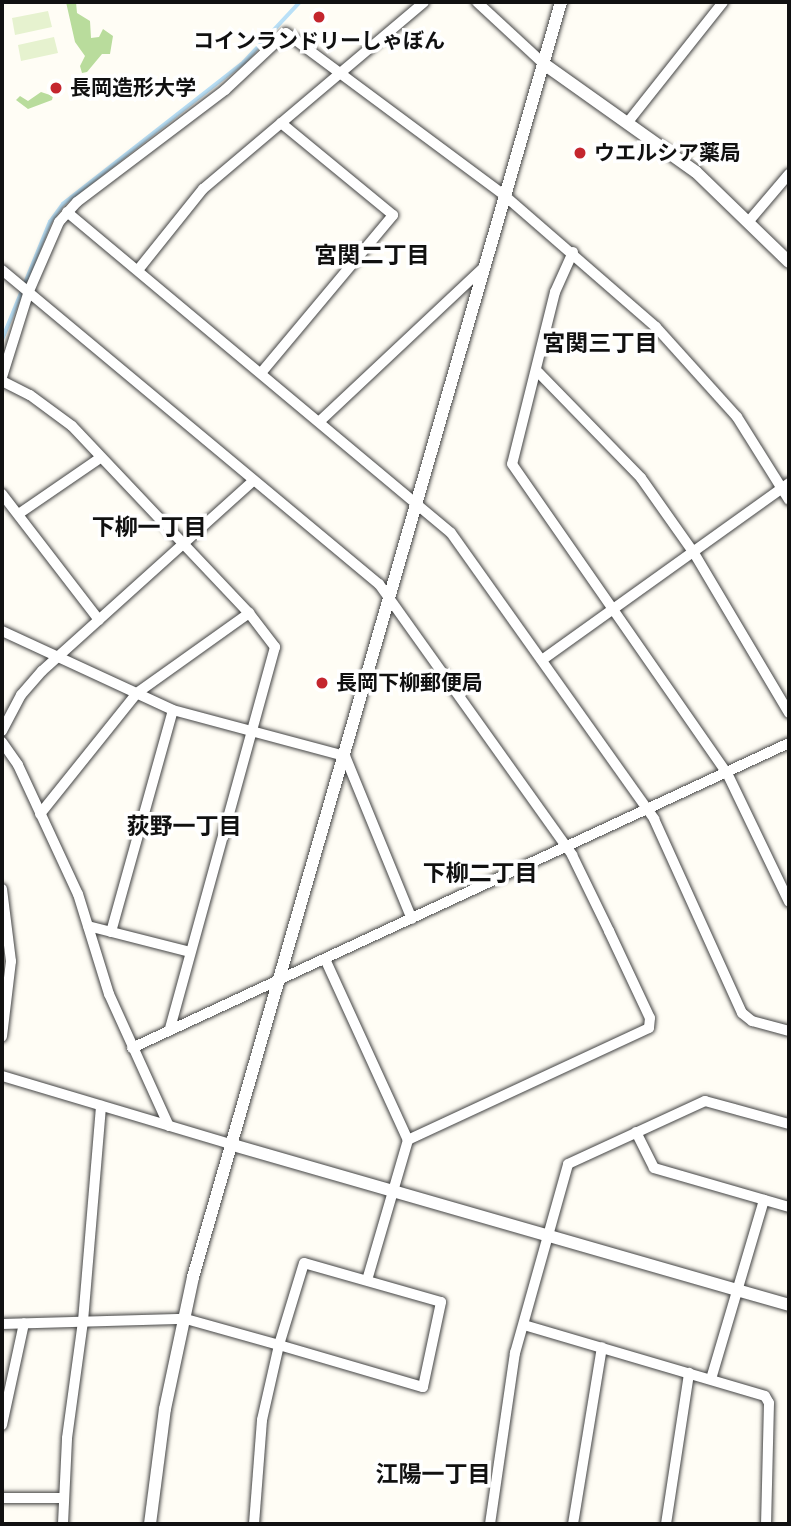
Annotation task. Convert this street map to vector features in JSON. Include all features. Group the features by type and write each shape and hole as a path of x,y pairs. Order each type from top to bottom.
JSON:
{"street":[{"path":"138,270 202,189 424,2"},
{"path":"477,2 544,64 696,172 789,262"},
{"path":"150,1524 165,1409 193,1277 561,2"},
{"path":"628,122 723,2"},
{"path":"169,1031 275,646 249,613 60,415 2,379 29,291 67,212 225,90 286,33 341,71 504,195 573,252 702,374 786,486 789,500"},
{"path":"261,373 393,215 281,123"},
{"path":"749,221 789,174"},
{"path":"67,212 451,533 648,811 742,1013 752,1021 789,1031"},
{"path":"573,252 555,292 538,372 513,448 512,464 727,773 789,902"},
{"path":"320,421 485,266"},
{"path":"2,270 389,597 567,847 650,1018 649,1028 408,1140"},
{"path":"538,372 616,447 694,553 789,713"},
{"path":"20,513 100,458"},
{"path":"2,731 21,695 57,657 252,482"},
{"path":"542,660 786,486"},
{"path":"2,494 20,513 99,620"},
{"path":"40,814 137,693 249,613"},
{"path":"2,631 173,710 345,756"},
{"path":"111,932 173,710"},
{"path":"2,742 18,765 89,926 109,994 169,1126"},
{"path":"132,1048 648,811 789,743"},
{"path":"345,756 412,919"},
{"path":"2,889 11,961 2,1036"},
{"path":"89,926 190,952"},
{"path":"324,959 408,1140 367,1280"},
{"path":"2,1076 789,1305"},
{"path":"490,1524 516,1353 568,1164 705,1101 789,1124"},
{"path":"63,1524 67,1438 83,1321 101,1106"},
{"path":"636,1132 654,1168 789,1207"},
{"path":"711,1379 764,1200"},
{"path":"2,1324 186,1319 279,1345 423,1387 441,1302 304,1263 279,1345 262,1420 254,1524"},
{"path":"2,1425 24,1324"},
{"path":"524,1325 711,1379 768,1399 766,1524"},
{"path":"573,1524 602,1346"},
{"path":"666,1524 689,1373"},
{"path":"2,1498 64,1498"}],"green space":[{"path":"66,2 76,2 77,13 90,21 91,38 99,37 103,29 113,36 110,54 102,54 87,72 82,73 80,66 85,56 75,42"},
{"path":"48,11 52,27 15,35 12,18"},
{"path":"54,37 58,53 21,61 18,45"},
{"path":"41,92 53,96 52,100 28,109 16,100 20,96 28,101"}],"waterway":[{"path":"2,340 50,222 63,204 244,62 300,2"}],"place":[{"name":"コインランドリーしゃぼん","path":"319,17"},
{"name":"長岡造形大学","path":"56,88"},
{"name":"ウエルシア薬局","path":"580,153"},
{"name":"長岡下柳郵便局","path":"322,683"}],"district":[{"name":"宮関二丁目","path":"372,255"},
{"name":"宮関三丁目","path":"600,343"},
{"name":"下柳一丁目","path":"149,527"},
{"name":"荻野一丁目","path":"184,826"},
{"name":"下柳二丁目","path":"480,873"},
{"name":"江陽一丁目","path":"433,1474"}]}
